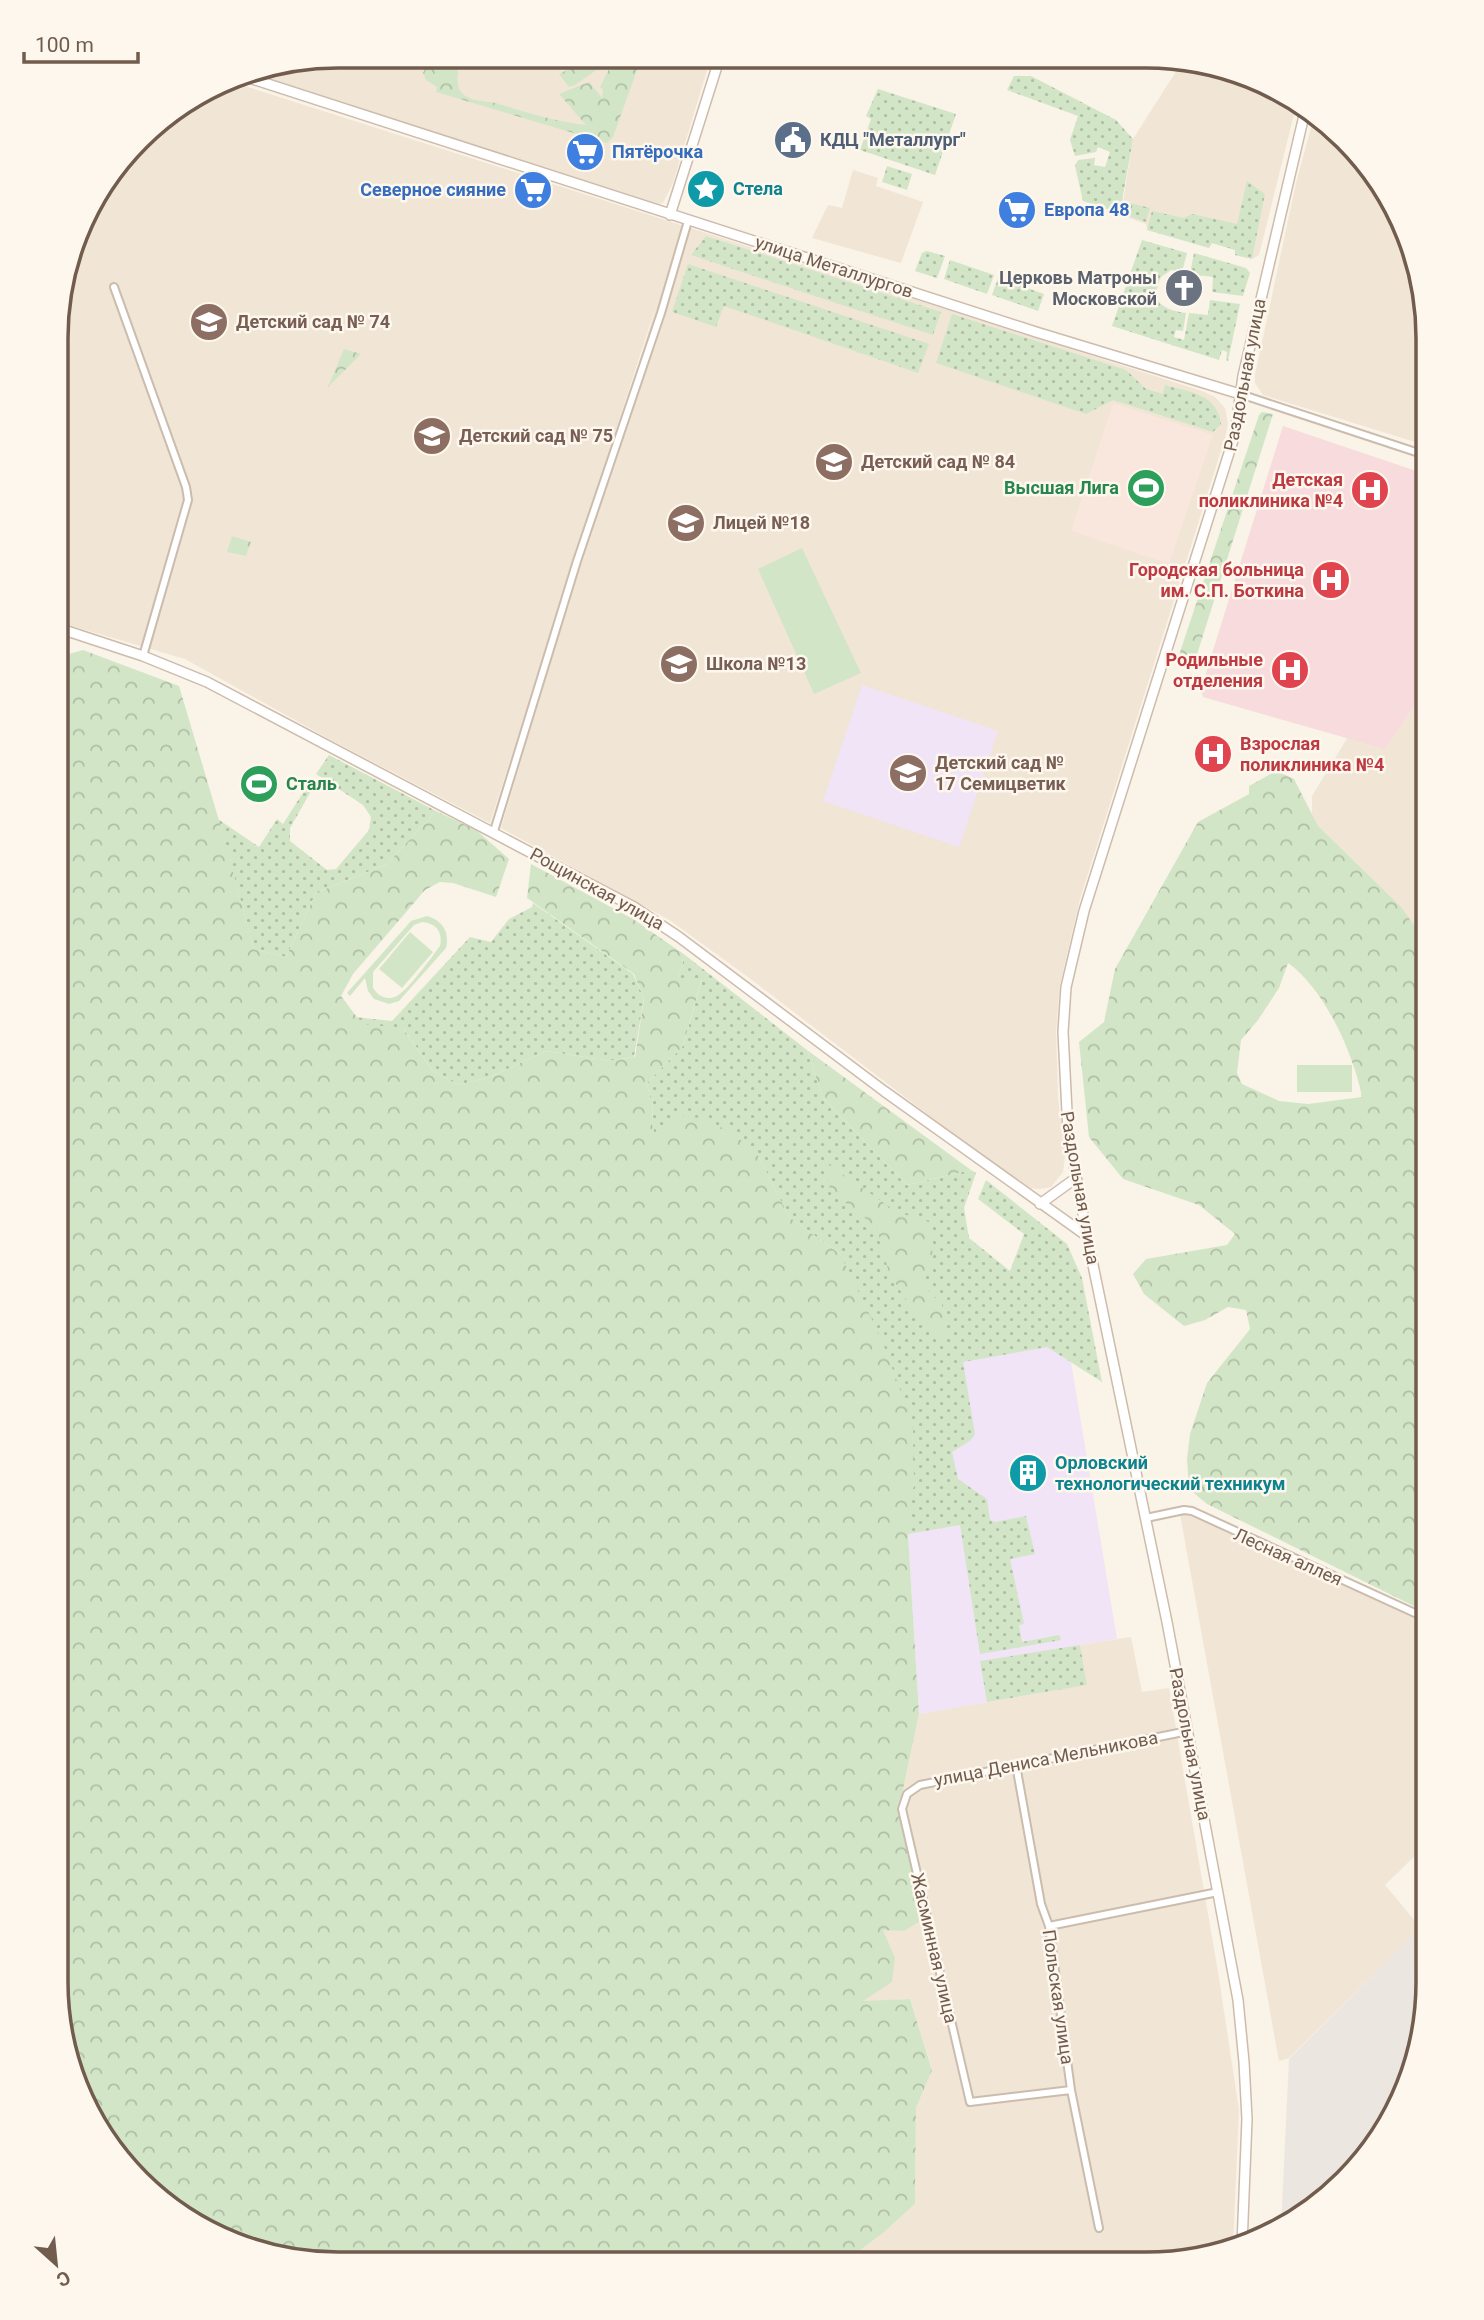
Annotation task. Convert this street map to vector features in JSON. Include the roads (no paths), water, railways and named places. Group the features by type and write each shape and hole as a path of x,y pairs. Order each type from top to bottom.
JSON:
{"main road":[{"path":"670,215 717,68"},
{"name":"улица Металлургов","path":"258,81 688,221 1240,394"},
{"name":"Раздольная улица","path":"1243,2233 1247,2144 1244,2062 1238,2000 1188,1731 1076,1178 1066,1113 1063,1032 1066,987 1084,911 1235,434 1240,394 1266,269 1303,119"},
{"name":"Рощинская улица","path":"68,631 143,656 207,682 634,907 662,924 884,1091 1087,1236"},
{"path":"1040,1204 1076,1178"}],"street":[{"path":"494,831 577,561 661,313 688,221"},
{"path":"114,287 186,487 188,500 143,656"},
{"name":"улица Металлургов","path":"1240,394 1416,453"},
{"name":"Лесная аллея","path":"1146,1518 1184,1510 1192,1511 1416,1614"},
{"name":"улица Дениса Мельникова","path":"907,1794 920,1785 1188,1731"},
{"name":"Польская улица","path":"1016,1766 1041,1904 1049,1926 1071,2090 1099,2228"},
{"name":"Жасминная улица","path":"907,1794 902,1808 970,2102 1071,2090"},
{"path":"1049,1926 1218,1892"}],"place":[{"name":"КДЦ \"Металлург\"","path":"793,140"},
{"name":"Пятёрочка","path":"585,152"},
{"name":"Стела","path":"706,189"},
{"name":"Северное сияние","path":"533,190"},
{"name":"Европа 48","path":"1017,210"},
{"name":"Церковь Матроны Московской","path":"1184,288"},
{"name":"Детский сад № 74","path":"209,322"},
{"name":"Детский сад № 75","path":"432,436"},
{"name":"Детский сад № 84","path":"834,462"},
{"name":"Высшая Лига","path":"1146,488"},
{"name":"Детская поликлиника №4","path":"1370,490"},
{"name":"Лицей №18","path":"686,523"},
{"name":"Городская больница им. С.П. Боткина","path":"1331,580"},
{"name":"Школа №13","path":"679,664"},
{"name":"Родильные отделения","path":"1290,670"},
{"name":"Взрослая поликлиника №4","path":"1213,754"},
{"name":"Детский сад № 17 Семицветик","path":"908,773"},
{"name":"Сталь","path":"259,784"},
{"name":"Орловский технологический техникум","path":"1028,1473"}]}
